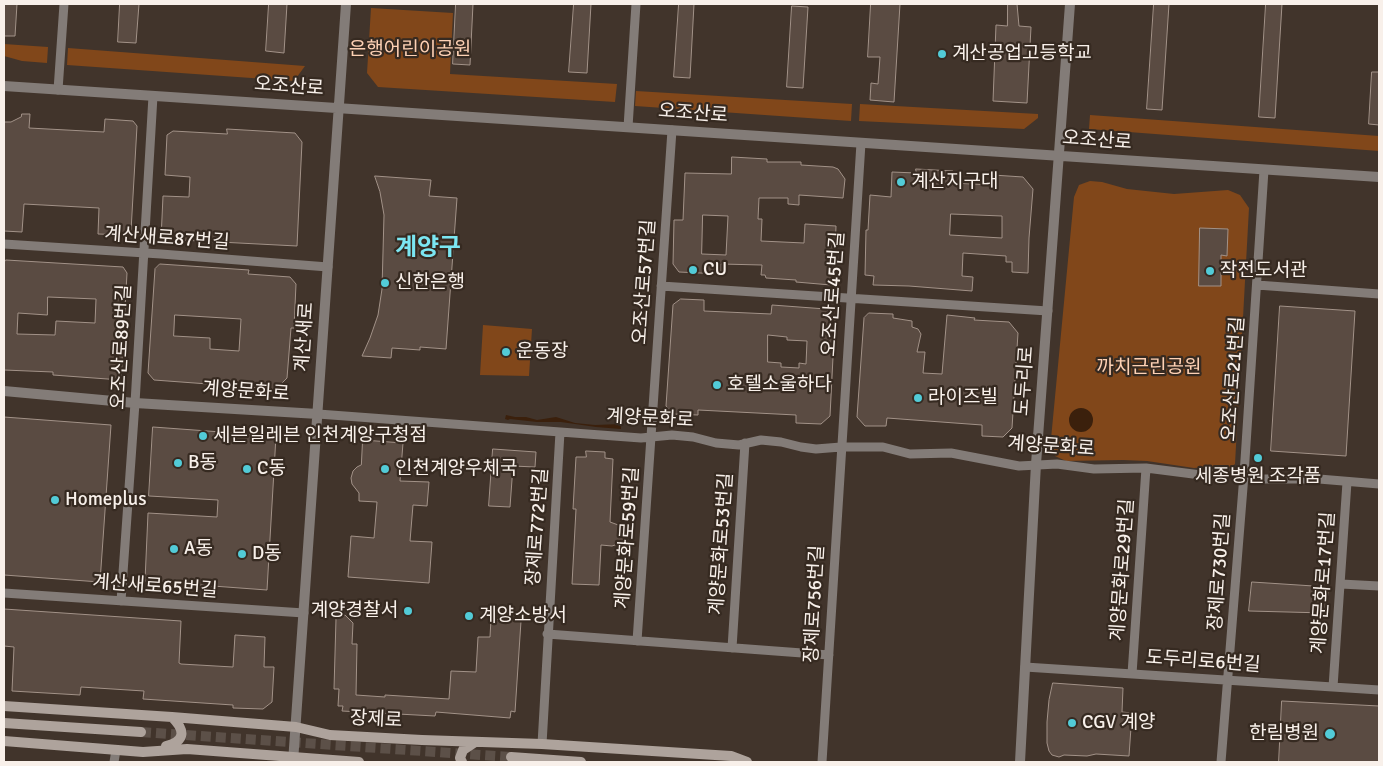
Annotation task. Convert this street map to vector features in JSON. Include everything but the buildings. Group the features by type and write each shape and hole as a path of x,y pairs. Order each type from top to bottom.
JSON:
{"main road":[{"name":"장제로","path":"4,706 172,716 296,728 330,735 542,744 731,756 747,762"},
{"path":"143,752 176,744 180,739 182,731 172,716"},
{"path":"4,722 142,732"},
{"path":"4,741 143,752 186,749 294,760 359,762"},
{"path":"462,762 460,758 463,750 476,741"},
{"path":"511,757 581,762"}],"street":[{"path":"58,90 64,4"},
{"name":"계산새로","path":"294,760 346,4"},
{"path":"628,128 636,4"},
{"name":"도두리로","path":"1020,762 1036,464 1070,4"},
{"name":"오조산로","path":"4,86 1379,177"},
{"name":"오조산로89번길","path":"121,601 153,96"},
{"name":"오조산로57번길","path":"650,437 672,130"},
{"name":"오조산로45번길","path":"841,447 861,143"},
{"name":"오조산로21번길","path":"1244,475 1264,170"},
{"name":"계산새로87번길","path":"4,244 328,267"},
{"path":"1257,285 1379,294"},
{"path":"661,286 1048,311"},
{"name":"계양문화로","path":"4,391 135,403 318,414 641,438 672,435 693,437 716,443 745,443 761,440 816,449 883,447 910,454 951,453 1019,466 1057,464 1094,469 1146,468 1193,474 1231,472 1263,479 1319,479 1379,484"},
{"name":"장제로772번길","path":"542,744 560,432"},
{"name":"계양문화로59번길","path":"637,641 650,437"},
{"name":"계양문화로53번길","path":"732,648 745,443"},
{"name":"장제로756번길","path":"822,762 841,447"},
{"name":"계양문화로29번길","path":"1132,674 1146,468"},
{"name":"장제로730번길","path":"1221,762 1244,475"},
{"name":"계양문화로17번길","path":"1332,686 1347,482"},
{"path":"1341,584 1379,586"},
{"name":"계산새로65번길","path":"4,593 304,613"},
{"path":"547,634 829,655"},
{"name":"도두리로6번길","path":"1025,667 1379,690"},
{"path":"114,762 116,750"}],"green space":[{"name":"은행어린이공원","path":"371,8 453,13 450,74 617,84 615,102 378,87 367,73"},
{"path":"4,44 48,47 47,63 22,61 4,56"},
{"path":"68,48 305,66 294,81 67,65"},
{"path":"636,91 852,104 851,121 635,106"},
{"path":"860,104 1038,114 1038,118 1024,129 859,121"},
{"path":"1090,115 1379,136 1379,151 1089,129"},
{"name":"까치근린공원","path":"1090,181 1102,182 1127,189 1174,194 1228,190 1240,195 1249,208 1235,464 1230,468 1217,466 1194,468 1147,461 1066,461 1055,456 1051,439 1074,197 1079,185"},
{"name":"운동장","path":"483,325 532,329 529,376 480,375"}],"shaded area":[{"path":"1081,408 1090,411 1093,420 1090,429 1081,432 1072,429 1069,420 1072,411"},
{"path":"506,415 537,420 556,417 575,423 595,425 621,424 621,429 561,422 508,420 505,419"}],"tunnel":[{"path":"141,732 511,757"}],"place":[{"name":"계산공업고등학교","path":"942,54"},
{"name":"계산지구대","path":"901,182"},
{"name":"CU","path":"693,270"},
{"name":"작전도서관","path":"1210,271"},
{"name":"신한은행","path":"385,283"},
{"name":"운동장","path":"506,352"},
{"name":"호텔소울하다","path":"717,385"},
{"name":"라이즈빌","path":"918,398"},
{"name":"세븐일레븐 인천계앙구청점","path":"203,436"},
{"name":"세종병원 조각품","path":"1258,458"},
{"name":"B동","path":"178,463"},
{"name":"C동","path":"247,469"},
{"name":"인천계양우체국","path":"385,469"},
{"name":"Homeplus","path":"55,500"},
{"name":"A동","path":"174,549"},
{"name":"D동","path":"242,554"},
{"name":"계양경찰서","path":"408,611"},
{"name":"계양소방서","path":"469,616"},
{"name":"CGV 계양","path":"1072,723"},
{"name":"한림병원","path":"1330,734"}],"district":[{"name":"계양구","path":"428,249"}]}
